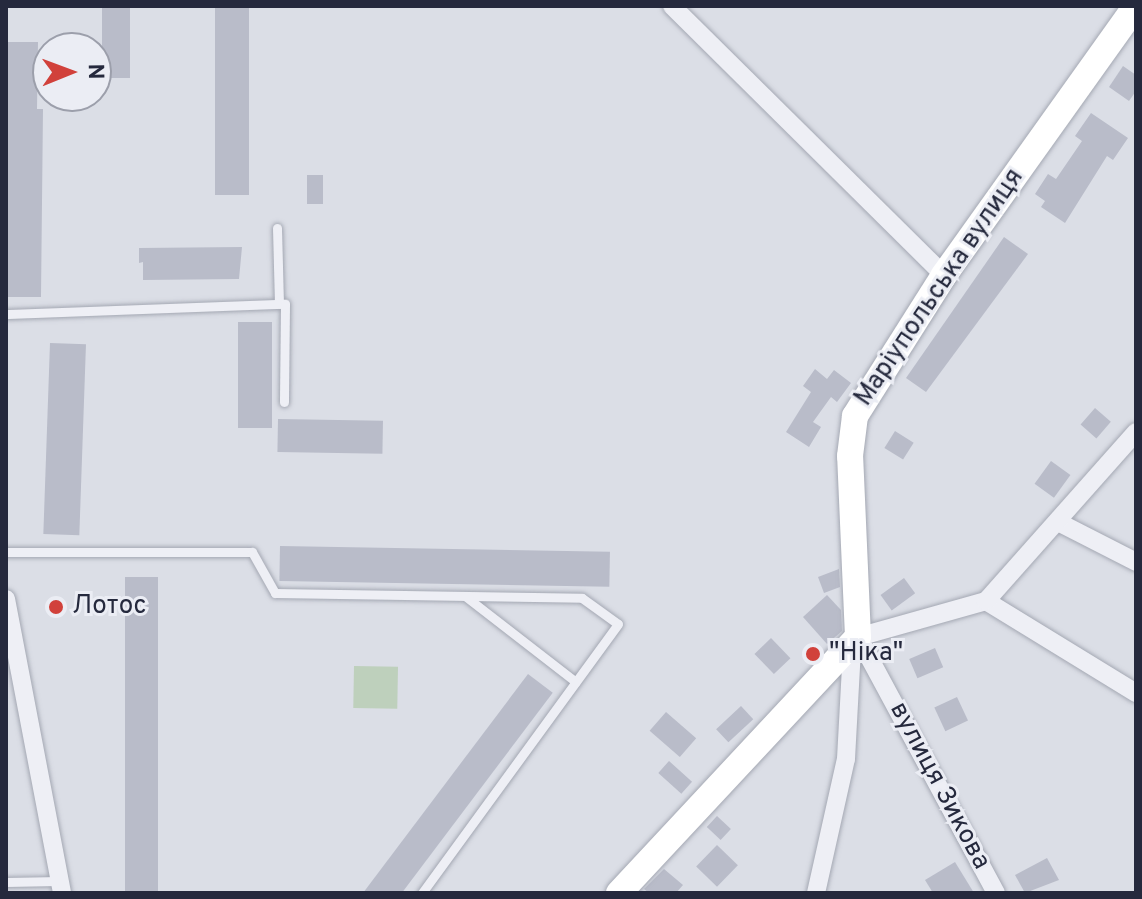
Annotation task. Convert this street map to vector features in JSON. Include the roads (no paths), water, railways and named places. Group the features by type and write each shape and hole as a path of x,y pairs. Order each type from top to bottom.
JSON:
{"street":[{"path":"672,6 944,275"},
{"name":"Маріупольська вулиця","path":"855,642 850,433 863,398 944,275 1136,6"},
{"path":"619,893 855,642 986,601 1136,432"},
{"path":"1058,522 1136,562"},
{"path":"6,599 60,887"},
{"path":"986,601 1136,693"},
{"path":"816,893 846,759 855,642"},
{"name":"вулиця Зикова","path":"855,642 996,893"}],"lane":[{"path":"277,228 279,304"},
{"path":"6,314 285,304 284,402"},
{"path":"6,552 252,552 275,593 582,598 618,624 422,893"},
{"path":"465,596 576,682"},
{"path":"6,882 60,887"}],"place":[{"name":"Лотос","path":"56,607"},
{"name":"\"Ніка\"","path":"813,654"}]}
